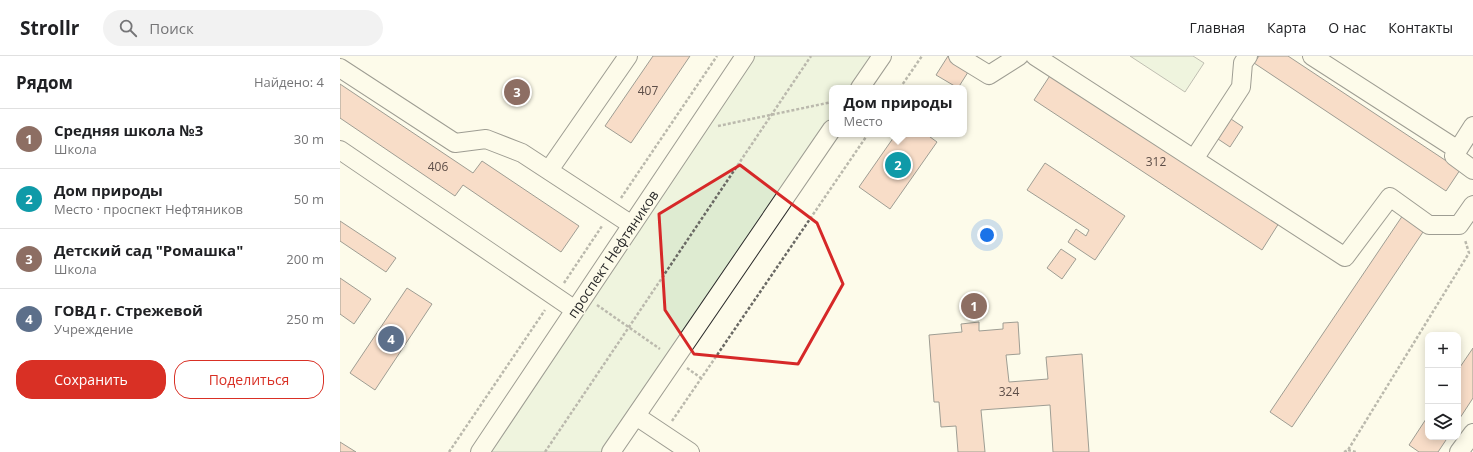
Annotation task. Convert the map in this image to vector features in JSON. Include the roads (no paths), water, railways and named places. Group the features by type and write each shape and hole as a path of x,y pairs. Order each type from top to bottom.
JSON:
{"street":[{"path":"548,170 628,56"},
{"name":"проспект Нефтяников","path":"480,452 745,56"},
{"path":"862,85 882,56"},
{"path":"958,56 988,75 1019,56"},
{"path":"1035,56 1345,257 1390,197 1429,225 1460,225 1473,205"},
{"path":"1194,159 1241,87 1243,63 1248,56"},
{"path":"1312,56 1458,150"},
{"path":"340,68 455,144 486,139 522,153 632,225"},
{"path":"1473,126 1454,156 1473,170"},
{"path":"612,452 829,133"},
{"path":"340,150 575,310"},
{"path":"636,416 690,452"},
{"path":"1459,452 1473,433"}],"place":[{"name":"Детский сад \"Ромашка\"","path":"517,92"},
{"name":"Дом природы","path":"898,165"},
{"name":"Средняя школа №3","path":"974,306"},
{"name":"ГОВД г. Стрежевой","path":"391,339"}]}
